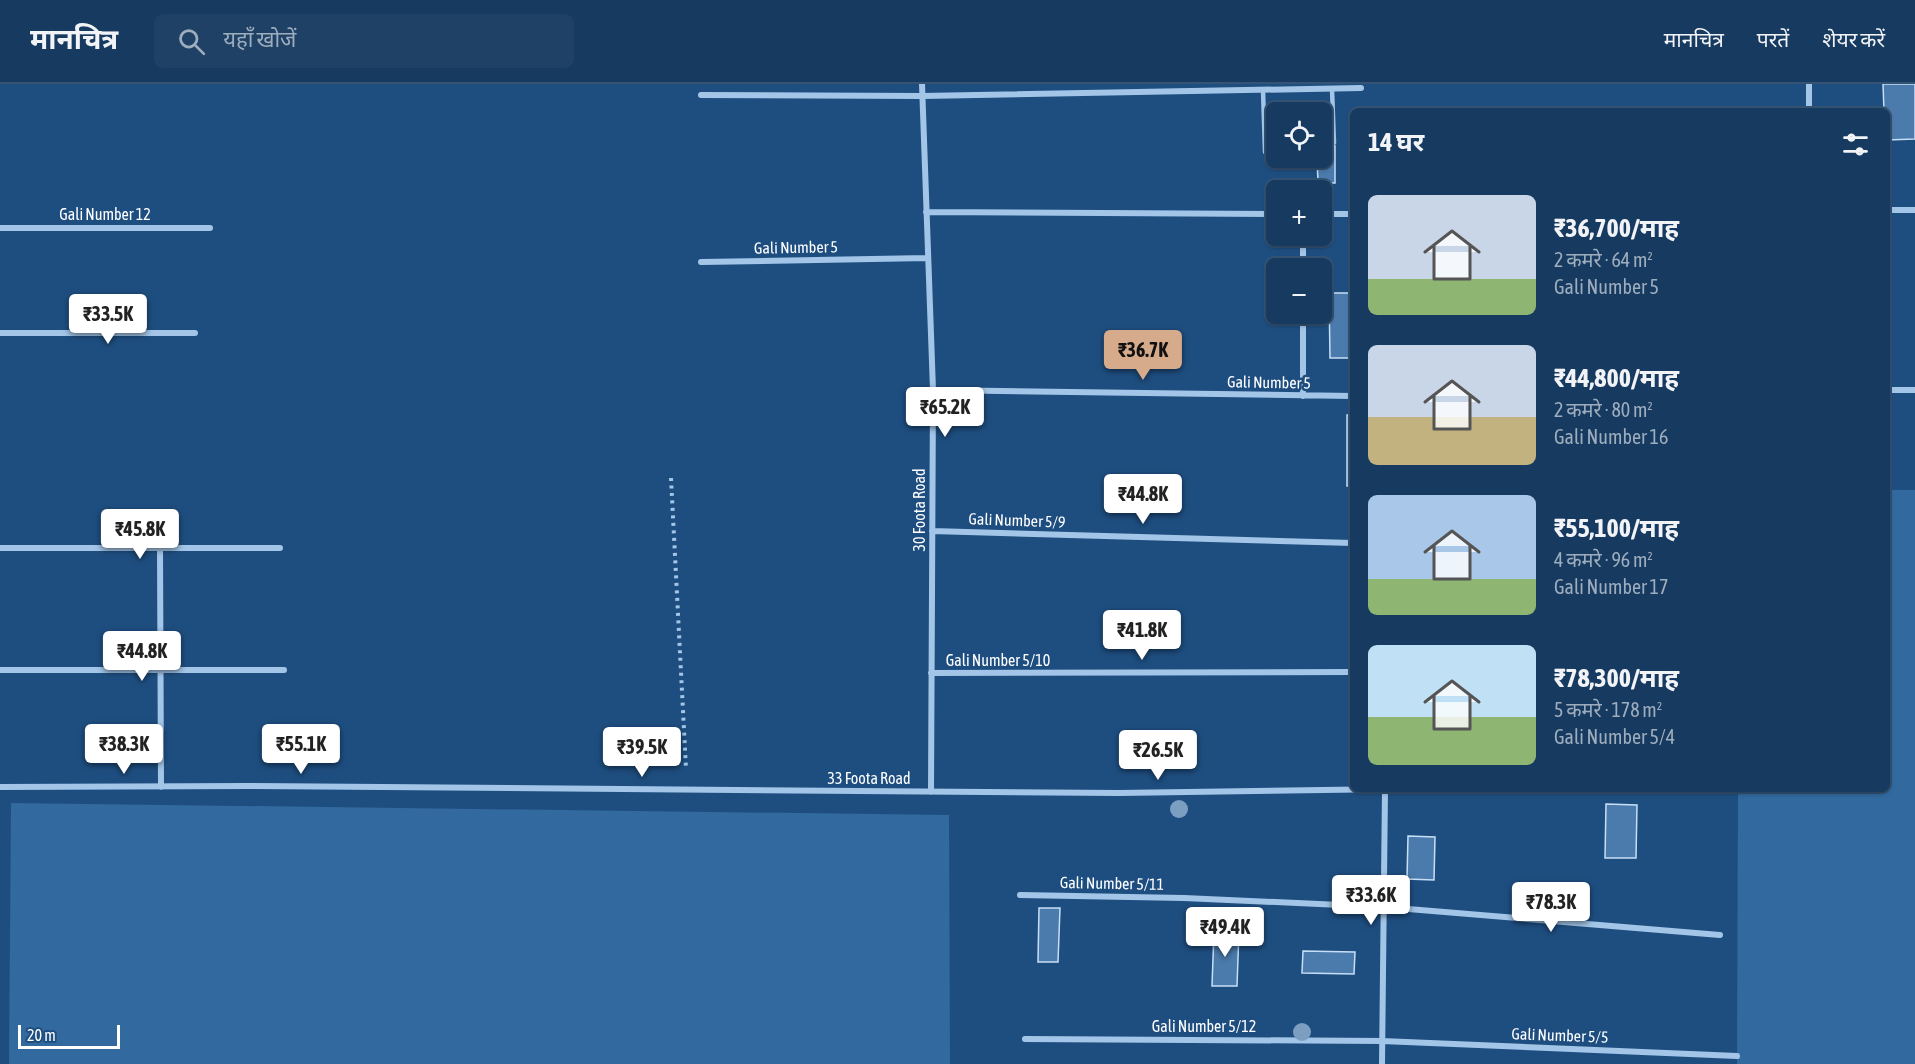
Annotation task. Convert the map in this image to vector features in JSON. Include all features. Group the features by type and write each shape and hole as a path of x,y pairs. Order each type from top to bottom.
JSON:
{"street":[{"name":"30 Foota Road","path":"922,84 933,390 931,792"},
{"path":"1809,84 1809,108"},
{"path":"700,95 922,96 1361,88"},
{"path":"1890,210 1915,210"},
{"path":"926,212 1266,214"},
{"path":"1332,214 1350,214"},
{"name":"Gali Number 12","path":"0,228 210,228"},
{"name":"Gali Number 5","path":"701,262 927,258"},
{"path":"1303,324 1303,396"},
{"path":"0,333 195,333"},
{"name":"Gali Number 5","path":"933,390 1350,396"},
{"path":"1890,390 1915,390"},
{"name":"Gali Number 5/9","path":"932,531 1350,543"},
{"path":"0,548 280,548"},
{"path":"160,548 161,787"},
{"path":"0,670 284,670"},
{"name":"Gali Number 5/10","path":"931,673 1350,672"},
{"name":"33 Foota Road","path":"0,787 353,787 1119,793 1350,790"},
{"path":"1382,1064 1384,792"},
{"name":"Gali Number 5/11","path":"1020,895 1184,898 1384,907 1720,935"},
{"name":"Gali Number 5/12","path":"1025,1039 1382,1041"},
{"name":"Gali Number 5/5","path":"1382,1041 1737,1056"}],"lane":[{"path":"1332,89 1334,143"},
{"path":"1263,90 1265,152"}],"path":[{"path":"671,478 687,791"}],"shaded area":[{"path":"1890,490 1915,490 1915,1064 1737,1064 1738,792 1890,792"},
{"path":"11,803 949,815 950,1064 9,1064"}],"building":[{"path":"1883,84 1915,84 1915,139 1890,140 1890,108 1884,108"},
{"path":"1332,146 1335,146 1335,183 1332,183 1332,180 1318,180 1317,168 1332,168"},
{"path":"1332,293 1350,293 1350,358 1330,358"},
{"path":"1347,415 1350,415 1350,486 1347,486"},
{"path":"1606,804 1637,805 1636,858 1605,858"},
{"path":"1408,836 1435,837 1434,880 1407,879"},
{"path":"1039,908 1060,908 1058,962 1038,962"},
{"path":"1214,930 1239,931 1237,986 1212,986"},
{"path":"1303,951 1355,952 1354,974 1302,973"}]}
